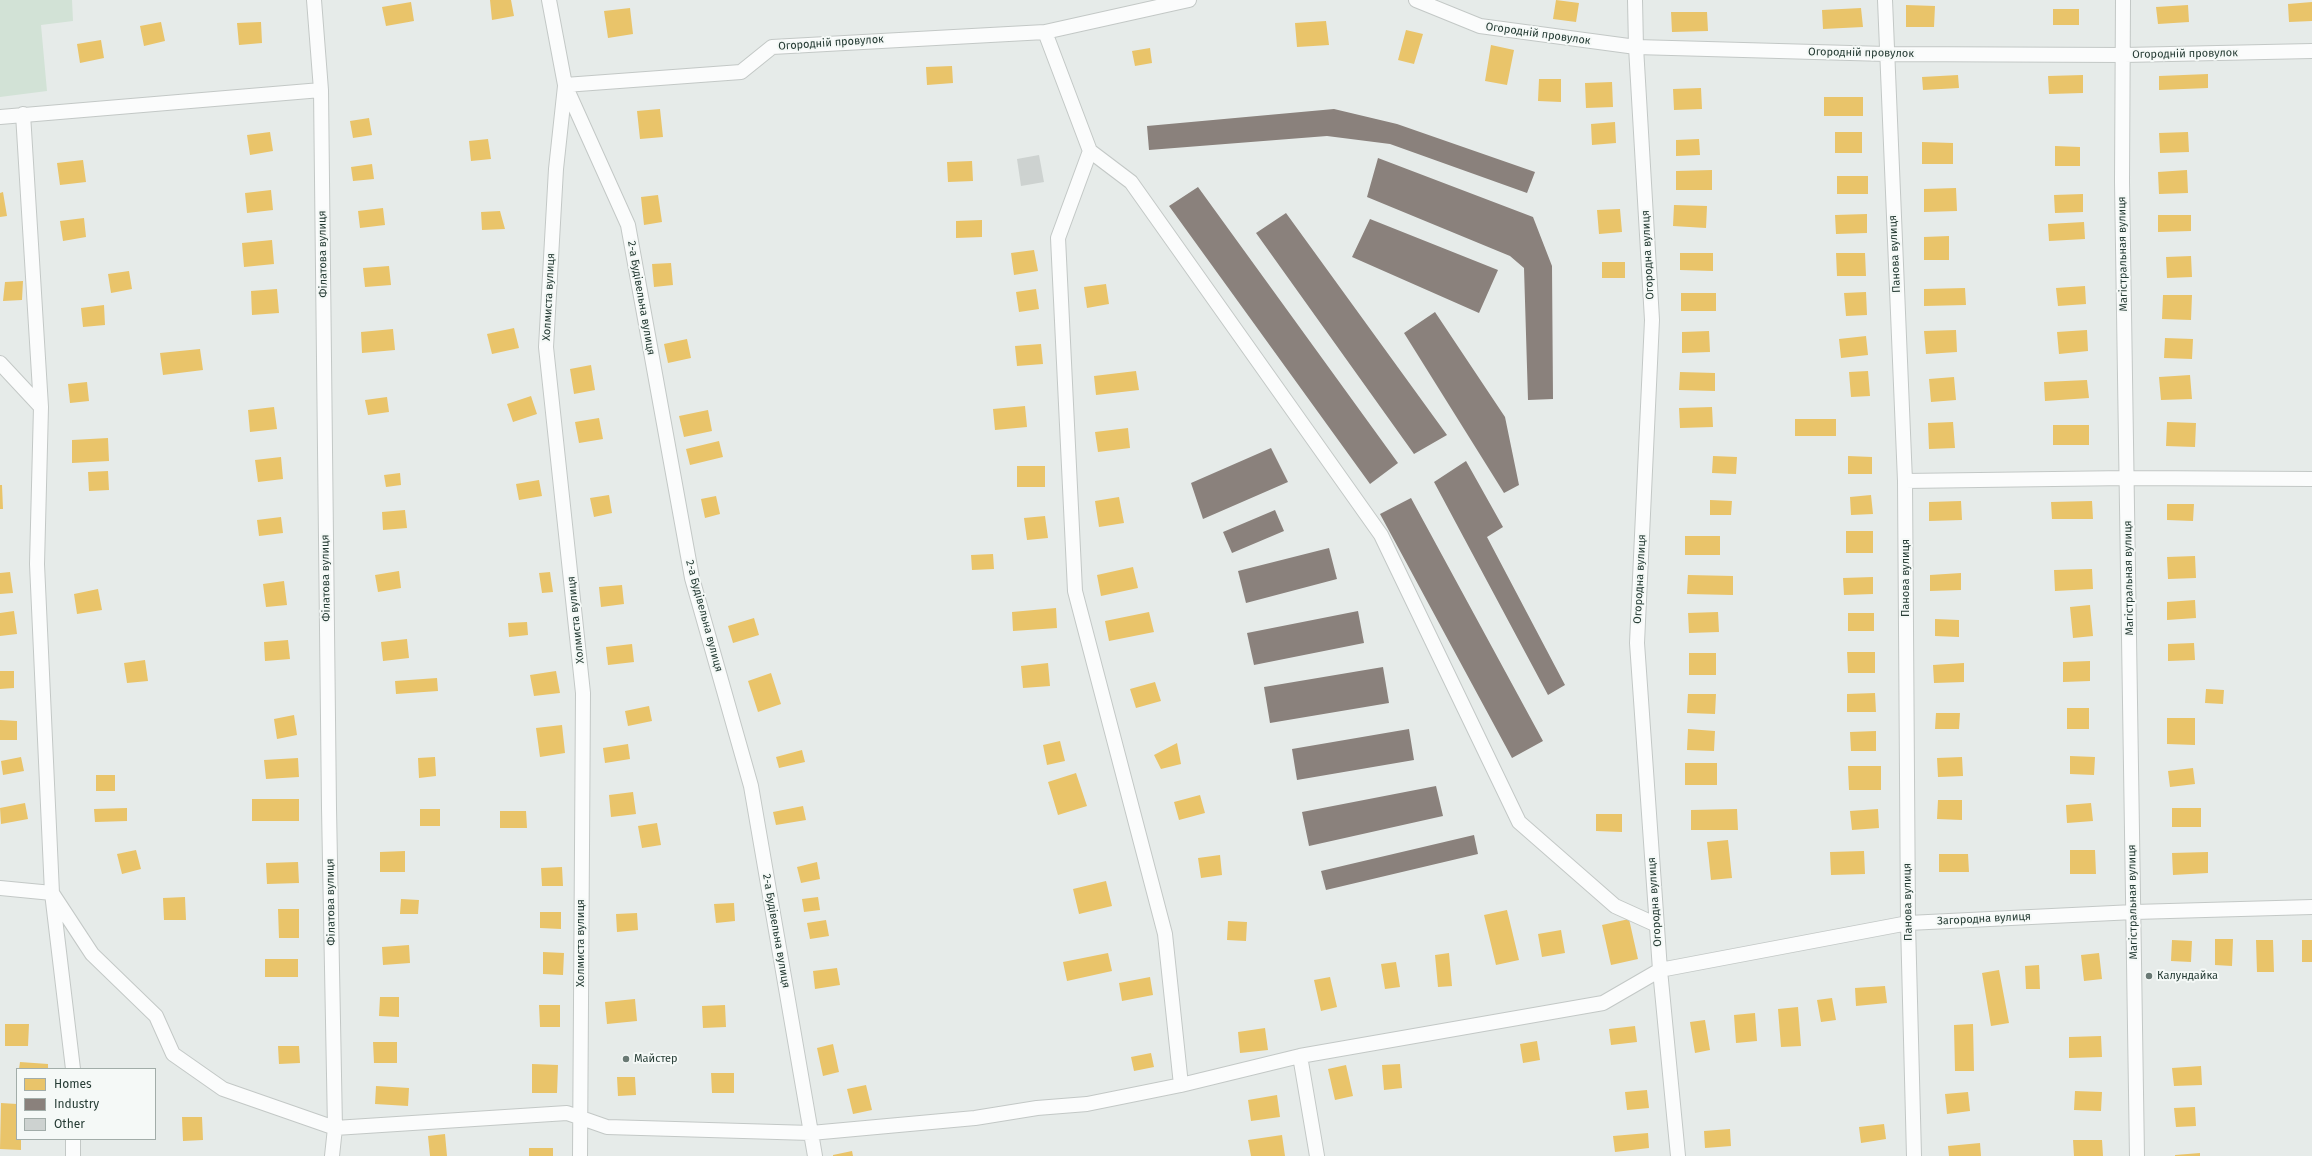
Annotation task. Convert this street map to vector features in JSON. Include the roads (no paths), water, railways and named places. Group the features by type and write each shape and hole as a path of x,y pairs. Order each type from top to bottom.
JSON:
{"street":[{"name":"Філатова вулиця","path":"314,0 321,90 329,808 335,1128 332,1156"},
{"path":"548,0 565,85"},
{"name":"Огородній провулок","path":"565,85 741,72 772,47 1045,32 1189,0"},
{"name":"Огородній провулок","path":"1416,0 1480,26 1636,47 1886,54 2124,55 2312,51"},
{"name":"Огородна вулиця","path":"1635,0 1636,47 1652,320 1637,642 1660,970 1678,1156"},
{"name":"Панова вулиця","path":"1885,0 1886,54 1905,480 1908,923 1914,1156"},
{"name":"Магістральная вулиця","path":"2123,0 2124,55 2122,182 2128,478 2137,1156"},
{"path":"1045,32 1090,151 1131,182 1381,535 1519,822 1615,906 1657,925"},
{"name":"Холмиста вулиця","path":"565,85 556,169 546,347 583,693 580,930 582,1119 580,1156"},
{"name":"2-а Будівельна вулиця","path":"565,85 628,225 692,578 751,786 814,1156"},
{"path":"0,117 321,90"},
{"path":"23,114 41,407 37,564 52,893 73,1068"},
{"path":"1090,151 1058,238 1075,591 1165,934 1181,1085"},
{"path":"0,363 41,407"},
{"path":"1905,480 2128,478 2312,479"},
{"path":"0,888 52,893"},
{"path":"52,893 92,954 156,1016 173,1054 223,1089 335,1128"},
{"name":"Загородна вулиця","path":"335,1128 567,1113 607,1127 811,1133 975,1118 1037,1108 1087,1104 1181,1085 1300,1056 1603,1002 1660,970 1908,923 2134,912 2312,907"},
{"path":"1300,1056 1318,1156"},
{"path":"73,1140 73,1156"}],"place":[{"name":"Калундайка","path":"2149,976"},
{"name":"Майстер","path":"626,1059"}]}
